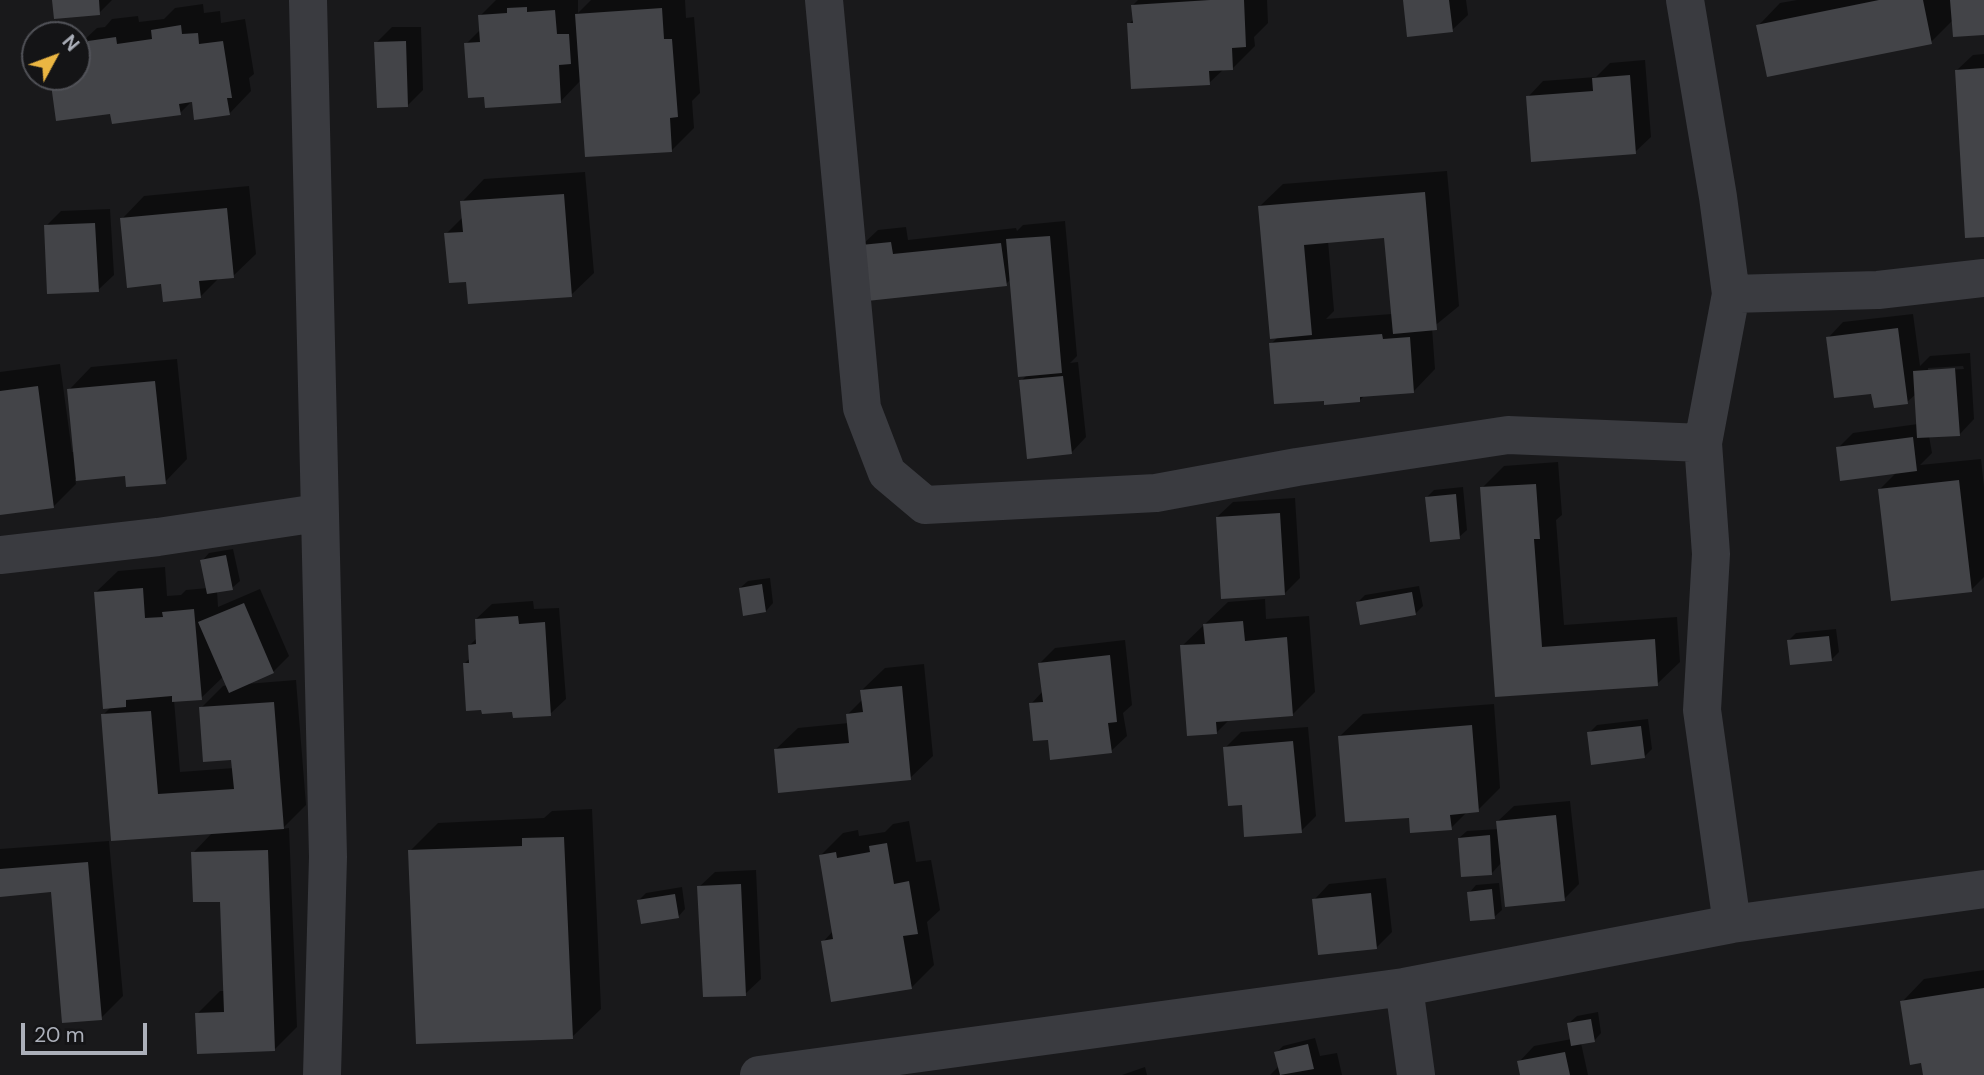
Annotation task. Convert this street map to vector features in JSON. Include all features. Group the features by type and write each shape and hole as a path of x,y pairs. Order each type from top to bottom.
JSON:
{"street":[{"path":"308,0 328,856 322,1075"},
{"path":"824,0 862,408 887,473 925,505 1156,493 1297,467 1508,435 1703,443"},
{"path":"1685,0 1718,197 1731,294 1703,443 1711,554 1702,710 1732,924"},
{"path":"1731,294 1878,290 1984,278"},
{"path":"0,555 158,537 318,513"},
{"path":"763,1075 1404,987 1732,924 1984,889"},
{"path":"1404,987 1416,1075"}],"building":[{"path":"52,0 99,0 100,15 54,19"},
{"path":"1244,0 1246,47 1232,48 1233,70 1209,71 1210,85 1131,89 1127,23 1133,23 1131,5"},
{"path":"1403,0 1449,0 1453,32 1407,37"},
{"path":"1879,0 1923,0 1932,44 1767,77 1756,25"},
{"path":"1950,0 1984,0 1984,35 1953,37"},
{"path":"527,7 527,12 555,10 557,34 569,34 571,64 559,65 561,103 485,108 484,97 468,98 464,43 480,42 478,15 507,13 507,8"},
{"path":"662,8 664,39 672,39 678,117 670,118 672,152 585,157 575,14"},
{"path":"181,25 182,34 198,33 199,44 223,41 232,98 227,98 230,115 194,120 192,102 179,104 181,115 112,124 110,114 56,121 52,91 91,91 91,41 116,37 117,44 152,39 151,30"},
{"path":"406,41 408,107 377,108 374,42"},
{"path":"1984,68 1984,237 1965,238 1955,70"},
{"path":"1630,75 1636,154 1531,162 1526,96 1593,91 1592,78"},
{"path":"1425,192 1437,330 1393,334 1384,238 1304,245 1312,335 1270,339 1258,206"},
{"path":"564,194 572,297 468,304 466,282 449,283 444,233 463,232 460,201"},
{"path":"227,208 234,278 199,281 201,298 163,302 161,284 127,288 120,218"},
{"path":"95,223 99,292 47,294 44,225"},
{"path":"1050,236 1062,373 1018,377 1006,239"},
{"path":"891,242 893,254 1001,243 1007,286 867,301 861,245"},
{"path":"1898,328 1908,404 1874,408 1871,394 1834,398 1826,337"},
{"path":"1382,334 1383,339 1410,337 1414,393 1360,397 1360,402 1324,405 1324,401 1274,404 1269,343"},
{"path":"1955,368 1960,436 1917,438 1913,371"},
{"path":"1063,376 1072,454 1027,459 1019,380"},
{"path":"155,381 166,484 126,487 125,476 76,481 67,389"},
{"path":"38,386 54,508 0,515 0,391"},
{"path":"1913,437 1917,471 1840,481 1836,447"},
{"path":"1959,480 1972,592 1891,601 1878,489"},
{"path":"1536,484 1540,539 1534,539 1542,647 1655,639 1658,686 1495,697 1480,487"},
{"path":"1456,494 1460,539 1430,542 1425,497"},
{"path":"1280,513 1285,595 1221,599 1216,517"},
{"path":"226,555 233,590 207,594 200,560"},
{"path":"762,584 766,612 743,616 739,588"},
{"path":"143,588 145,618 163,617 162,612 194,609 202,700 172,702 172,696 126,700 126,707 103,709 94,592"},
{"path":"1412,592 1416,615 1360,625 1356,602"},
{"path":"244,603 274,673 229,693 198,622"},
{"path":"518,616 519,624 545,622 551,716 513,718 512,712 482,714 481,710 466,711 463,663 469,663 468,645 476,644 475,619"},
{"path":"1243,621 1245,641 1287,637 1293,716 1216,722 1217,734 1187,736 1180,645 1205,644 1203,624"},
{"path":"1829,636 1832,661 1790,665 1787,640"},
{"path":"1110,655 1117,722 1108,723 1112,753 1050,760 1048,740 1033,741 1029,703 1043,702 1038,663"},
{"path":"902,686 911,780 778,793 774,749 849,743 846,714 863,712 860,690"},
{"path":"274,702 284,829 111,841 101,714 151,711 158,794 234,789 231,760 203,762 199,707"},
{"path":"1472,725 1479,812 1450,815 1452,830 1410,833 1409,818 1345,822 1338,736"},
{"path":"1641,726 1645,758 1591,765 1587,732"},
{"path":"1293,741 1302,833 1244,837 1242,805 1228,806 1223,747"},
{"path":"1556,815 1565,901 1505,907 1496,821"},
{"path":"1490,835 1492,875 1461,877 1458,838"},
{"path":"564,837 573,1039 416,1044 408,850 522,846 522,838"},
{"path":"887,843 894,884 909,881 918,934 903,936 912,989 831,1002 821,941 833,939 819,855 836,852 837,858 870,852 869,846"},
{"path":"268,850 275,1051 197,1054 195,1013 224,1012 220,902 193,902 191,852"},
{"path":"88,862 102,1020 62,1023 51,892 0,897 0,869"},
{"path":"741,884 746,996 703,997 697,886"},
{"path":"1492,889 1495,919 1470,921 1467,892"},
{"path":"1371,893 1377,949 1318,955 1312,899"},
{"path":"675,894 679,918 641,924 637,900"},
{"path":"1984,988 1984,1075 1923,1075 1921,1063 1910,1065 1900,1001"},
{"path":"1591,1019 1595,1042 1571,1046 1567,1023"},
{"path":"1308,1044 1314,1069 1280,1075 1274,1052"},
{"path":"1565,1052 1570,1075 1520,1075 1517,1061"}]}
